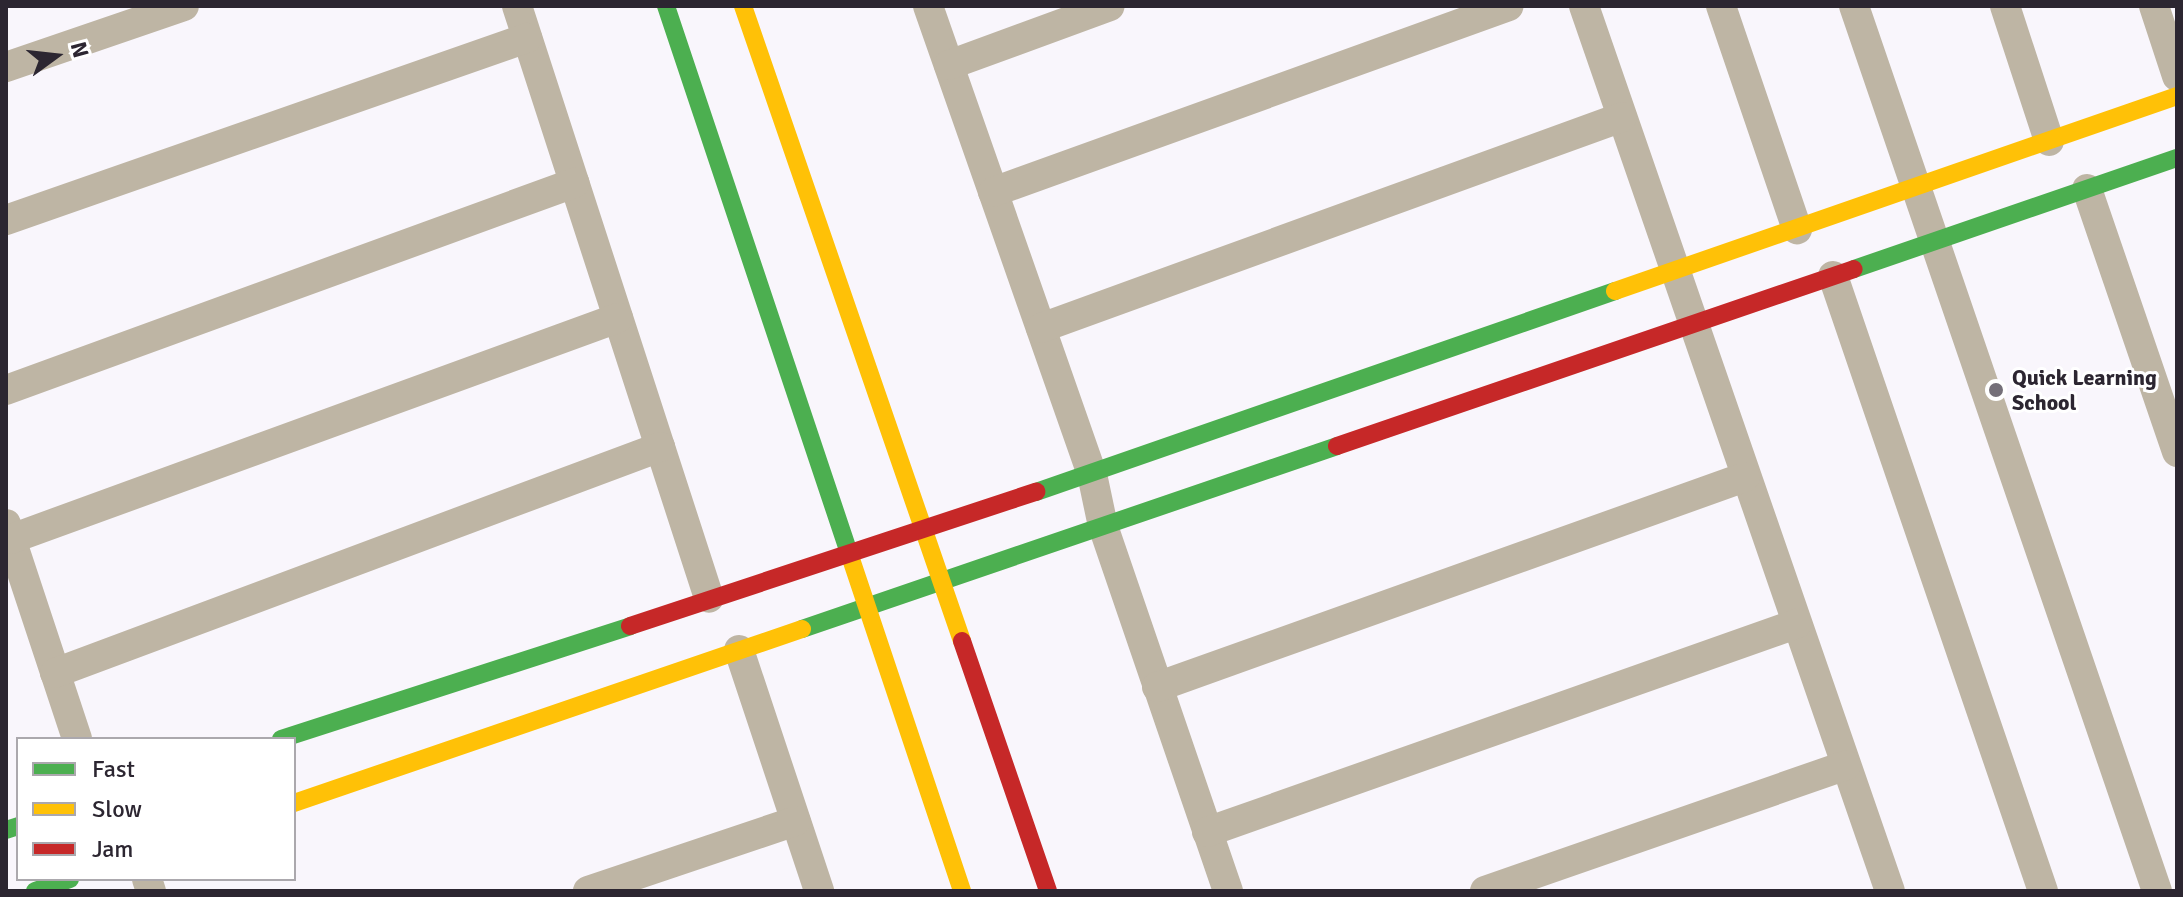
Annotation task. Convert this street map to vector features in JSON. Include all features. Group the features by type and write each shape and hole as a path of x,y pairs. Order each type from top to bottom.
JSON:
{"street":[{"path":"6,67 184,6"},
{"path":"517,6 709,598"},
{"path":"666,6 845,553 962,891"},
{"path":"743,6 1048,891"},
{"path":"928,6 1092,474 1103,526 1228,891"},
{"path":"949,65 1110,6"},
{"path":"993,192 1509,6"},
{"path":"1584,6 1890,891"},
{"path":"1721,6 1797,229"},
{"path":"1854,6 2157,891"},
{"path":"2005,6 2049,141"},
{"path":"2154,6 2177,76"},
{"path":"6,220 527,38"},
{"path":"287,737 845,553 925,531 2177,96"},
{"path":"1041,328 1622,117"},
{"path":"296,802 2177,158"},
{"path":"6,390 574,183"},
{"path":"2087,189 2177,452"},
{"path":"1833,276 2043,891"},
{"path":"76,737 9,531 618,318"},
{"path":"55,673 660,447"},
{"path":"1157,687 1745,477"},
{"path":"1207,832 1796,624"},
{"path":"739,650 819,891"},
{"path":"1485,891 1846,765"},
{"path":"588,891 796,821"},
{"path":"35,891 64,881"}],"traffic: fast":[{"path":"666,6 851,559"},
{"path":"1854,269 2177,158"},
{"path":"1036,492 1615,291"},
{"path":"802,629 1337,446"},
{"path":"287,737 630,626"},
{"path":"6,830 16,827"},
{"path":"35,891 64,881"}],"traffic: slow":[{"path":"743,6 962,641"},
{"path":"1615,291 2177,96"},
{"path":"851,559 962,891"},
{"path":"296,802 802,629"}],"traffic: jam":[{"path":"1337,446 1854,269"},
{"path":"630,626 1036,492"},
{"path":"962,641 1048,891"}],"place":[{"name":"Quick Learning School","path":"1996,390"}]}
